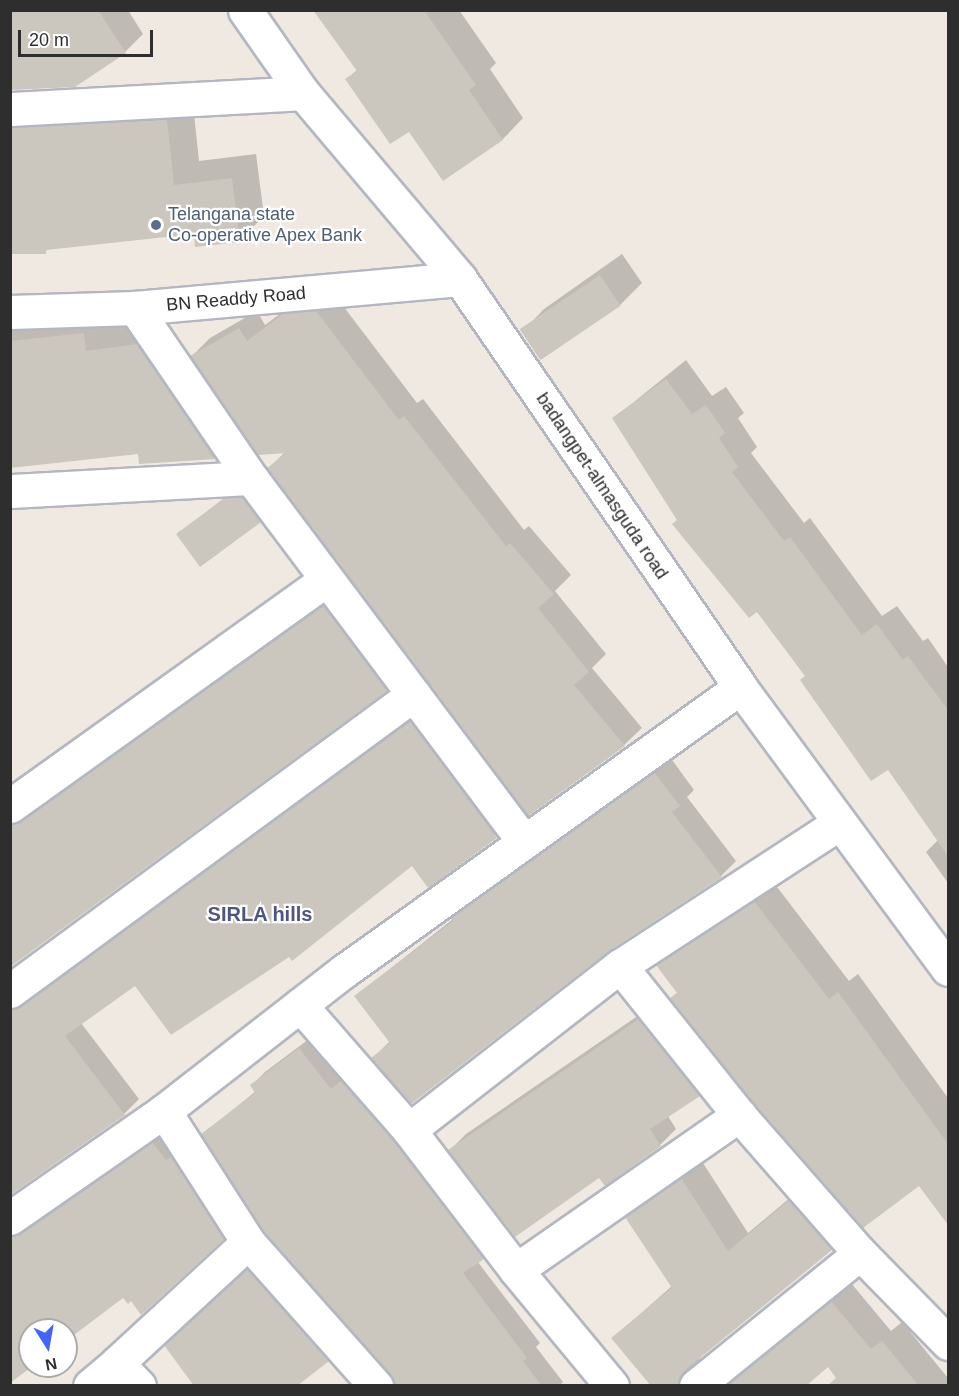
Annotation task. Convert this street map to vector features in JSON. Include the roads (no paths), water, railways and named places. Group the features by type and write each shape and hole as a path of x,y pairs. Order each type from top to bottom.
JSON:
{"street":[{"name":"badangpet-almasguda road","path":"244,10 303,93 460,279 740,687 948,969"},
{"path":"10,109 303,93"},
{"name":"BN Readdy Road","path":"10,312 135,308 460,279"},
{"path":"135,308 251,478 524,842"},
{"path":"10,491 251,478"},
{"path":"10,806 326,580"},
{"path":"10,1218 164,1111 300,1005 740,687"},
{"path":"10,991 414,694"},
{"path":"409,1130 620,966 839,823"},
{"path":"620,966 739,1115 860,1253 948,1343"},
{"path":"300,1005 409,1130 516,1270 612,1386"},
{"path":"164,1111 248,1242 376,1386"},
{"path":"516,1270 739,1115"},
{"path":"90,1386 128,1375 248,1242"},
{"path":"696,1386 860,1253"}],"place":[{"name":"Telangana state Co-operative Apex Bank","path":"156,225"}],"district":[{"name":"SIRLA hills","path":"260,914"}]}
